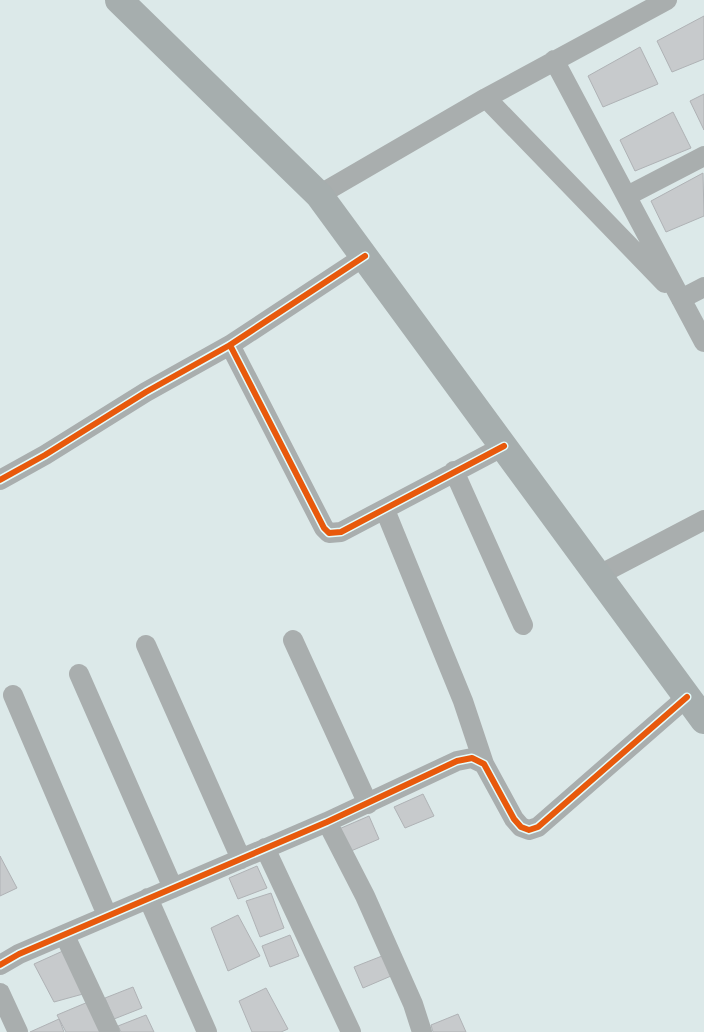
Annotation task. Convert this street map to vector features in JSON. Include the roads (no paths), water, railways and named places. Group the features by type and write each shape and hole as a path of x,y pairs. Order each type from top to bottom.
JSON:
{"main road":[{"path":"119,0 318,195 365,256 704,720"}],"street":[{"path":"318,195 554,60 667,0"},
{"path":"554,60 704,342"},
{"path":"486,98 680,299"},
{"path":"627,196 704,156"},
{"path":"0,480 45,455 146,392 230,345 365,256"},
{"path":"680,299 704,287"},
{"path":"230,345 324,528 334,534 342,532 385,510 454,471 504,446"},
{"path":"454,471 523,625"},
{"path":"385,510 463,701 484,764 514,819 521,827 529,830 538,827 686,697"},
{"path":"599,575 704,520"},
{"path":"293,640 368,804"},
{"path":"146,645 241,859"},
{"path":"79,674 173,888"},
{"path":"13,695 107,915"},
{"path":"0,965 19,954 65,936 107,915 368,804 457,761 472,758 484,764"},
{"path":"327,822 373,914 413,1004 422,1032"},
{"path":"266,848 351,1032"},
{"path":"148,898 207,1032"},
{"path":"65,936 110,1032"},
{"path":"0,993 18,1032"}]}
